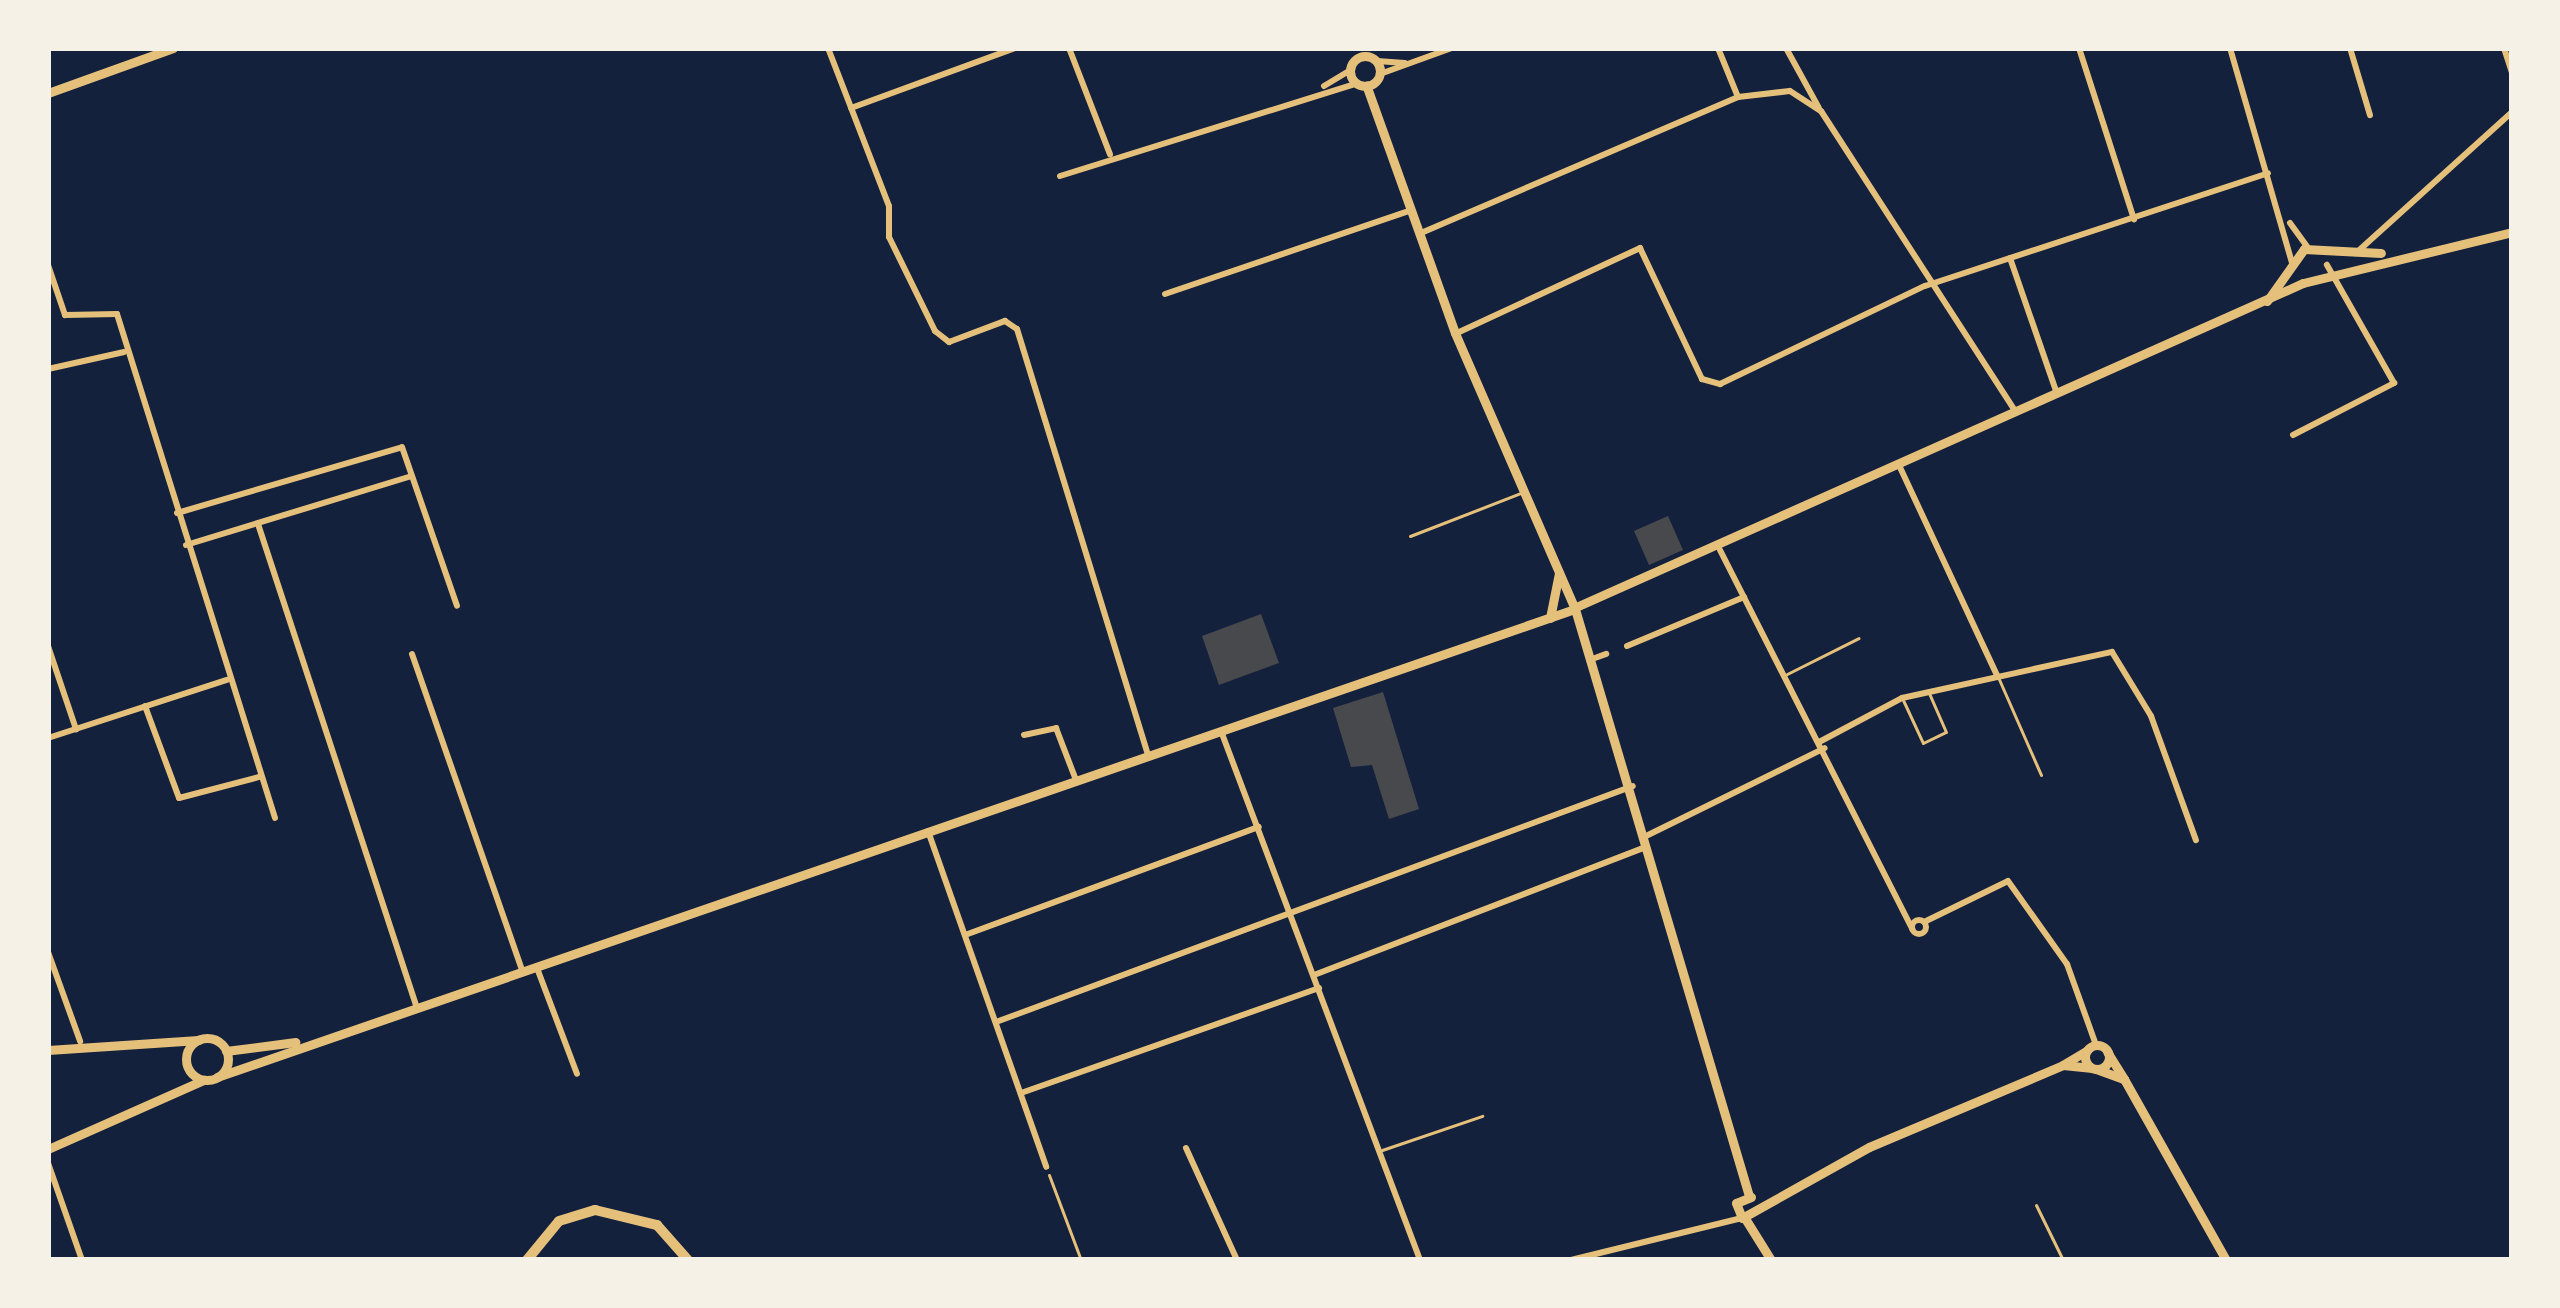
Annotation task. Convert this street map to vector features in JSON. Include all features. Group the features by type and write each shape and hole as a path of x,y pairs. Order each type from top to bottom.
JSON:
{"highway":[{"path":"526,1260 559,1221 595,1210 657,1225 688,1260"}],"street":[{"path":"48,92 172,48"},
{"path":"828,48 889,206 889,237 949,342 1005,321 1017,329 1148,755"},
{"path":"851,108 1015,48"},
{"path":"1069,48 1110,154"},
{"path":"1060,176 1110,154 1321,88 1369,81 1452,48"},
{"path":"1718,48 1738,97"},
{"path":"1786,48 1925,286 2021,408"},
{"path":"2079,48 2134,219"},
{"path":"2230,48 2284,215 2292,267 2303,283"},
{"path":"2350,48 2370,115"},
{"path":"2504,48 2512,72"},
{"path":"1321,88 1355,57"},
{"path":"1355,57 1409,63"},
{"path":"1355,57 1369,81 1372,109 1455,333 1557,562 1570,603 1600,656 1737,1172 1751,1197 1750,1217"},
{"path":"1369,81 1377,61"},
{"path":"1418,235 1738,97 1777,89 1821,111"},
{"path":"2355,255 2372,229 2512,112"},
{"path":"1455,333 1640,248 1710,386 1925,286 2268,173"},
{"path":"1165,294 1409,211"},
{"path":"2284,215 2308,248 2322,254 2393,253"},
{"path":"48,1149 181,1088 312,1040 1546,621 1570,603 1597,601 1720,550 1897,460 2263,306 2328,271 2393,253 2512,232"},
{"path":"2263,306 2308,248"},
{"path":"2293,435 2393,390 2322,254"},
{"path":"2010,258 2056,391"},
{"path":"48,265 65,315 110,308 275,818"},
{"path":"48,369 124,352"},
{"path":"177,513 401,447 457,606"},
{"path":"1897,460 1998,677"},
{"path":"186,545 412,476"},
{"path":"258,524 416,1005"},
{"path":"1720,550 1823,744 1912,929 2008,881 2067,964 2094,1069"},
{"path":"1627,646 1744,597"},
{"path":"48,646 76,729"},
{"path":"412,654 522,968"},
{"path":"1315,975 1648,841 1902,698 2123,656 2196,839"},
{"path":"48,738 228,680"},
{"path":"145,706 179,798 260,776"},
{"path":"1024,735 1056,728 1076,780"},
{"path":"1221,731 1420,1260"},
{"path":"996,1022 1633,786"},
{"path":"965,935 1259,827"},
{"path":"928,831 1046,1167"},
{"path":"48,952 80,1041"},
{"path":"536,964 577,1074"},
{"path":"1021,1093 1319,988"},
{"path":"166,1040 204,1080"},
{"path":"48,1050 80,1041 199,1040 226,1051 312,1040"},
{"path":"181,1088 199,1040"},
{"path":"1714,1218 1736,1203 1794,1184 2063,1065 2091,1048 2108,1053 2226,1260"},
{"path":"218,1077 226,1051"},
{"path":"2094,1069 2108,1053"},
{"path":"2063,1065 2124,1079"},
{"path":"1186,1148 1238,1260"},
{"path":"48,1163 82,1260"},
{"path":"1737,1172 1736,1203 1750,1217 1770,1260"},
{"path":"1571,1260 1714,1218 1750,1217 1794,1184"}],"lane":[{"path":"1410,536 1525,491"},
{"path":"1786,674 1859,638"},
{"path":"1998,677 2041,775"},
{"path":"1902,698 1923,743 1946,732 1928,691"},
{"path":"1381,1151 1482,1116"},
{"path":"2036,1205 2063,1260"}],"path":[{"path":"1046,1167 1081,1260"}],"building":[{"path":"1668,516 1683,550 1649,565 1634,531"},
{"path":"1261,614 1279,663 1219,685 1202,636"},
{"path":"1383,692 1419,809 1389,819 1372,765 1351,767 1333,708"}]}
